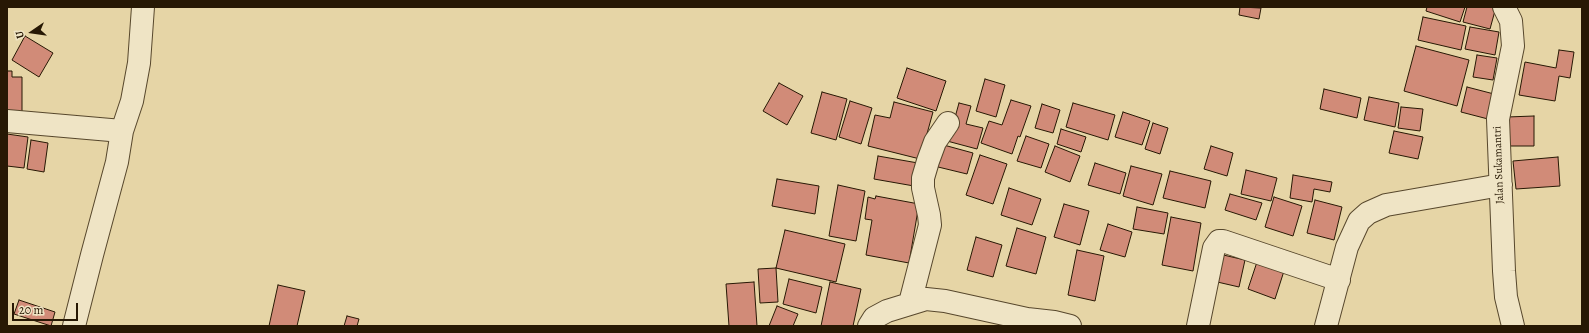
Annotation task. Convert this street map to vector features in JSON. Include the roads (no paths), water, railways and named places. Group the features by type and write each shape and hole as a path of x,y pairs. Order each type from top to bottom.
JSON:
{"street":[{"path":"74,326 117,162 122,131 132,101 139,63 143,7"},
{"name":"Jalan Sukamantri","path":"1504,7 1511,21 1513,46 1498,119 1504,277 1506,297 1512,326"},
{"path":"7,121 122,131"},
{"path":"910,304 930,225 923,178 935,142 948,123"},
{"path":"1326,326 1347,247 1359,221 1373,210 1386,205 1501,185"},
{"path":"1198,326 1214,248 1219,241 1223,241 1339,280"},
{"path":"869,326 874,318 887,311 926,299 945,301 1070,326"}]}
